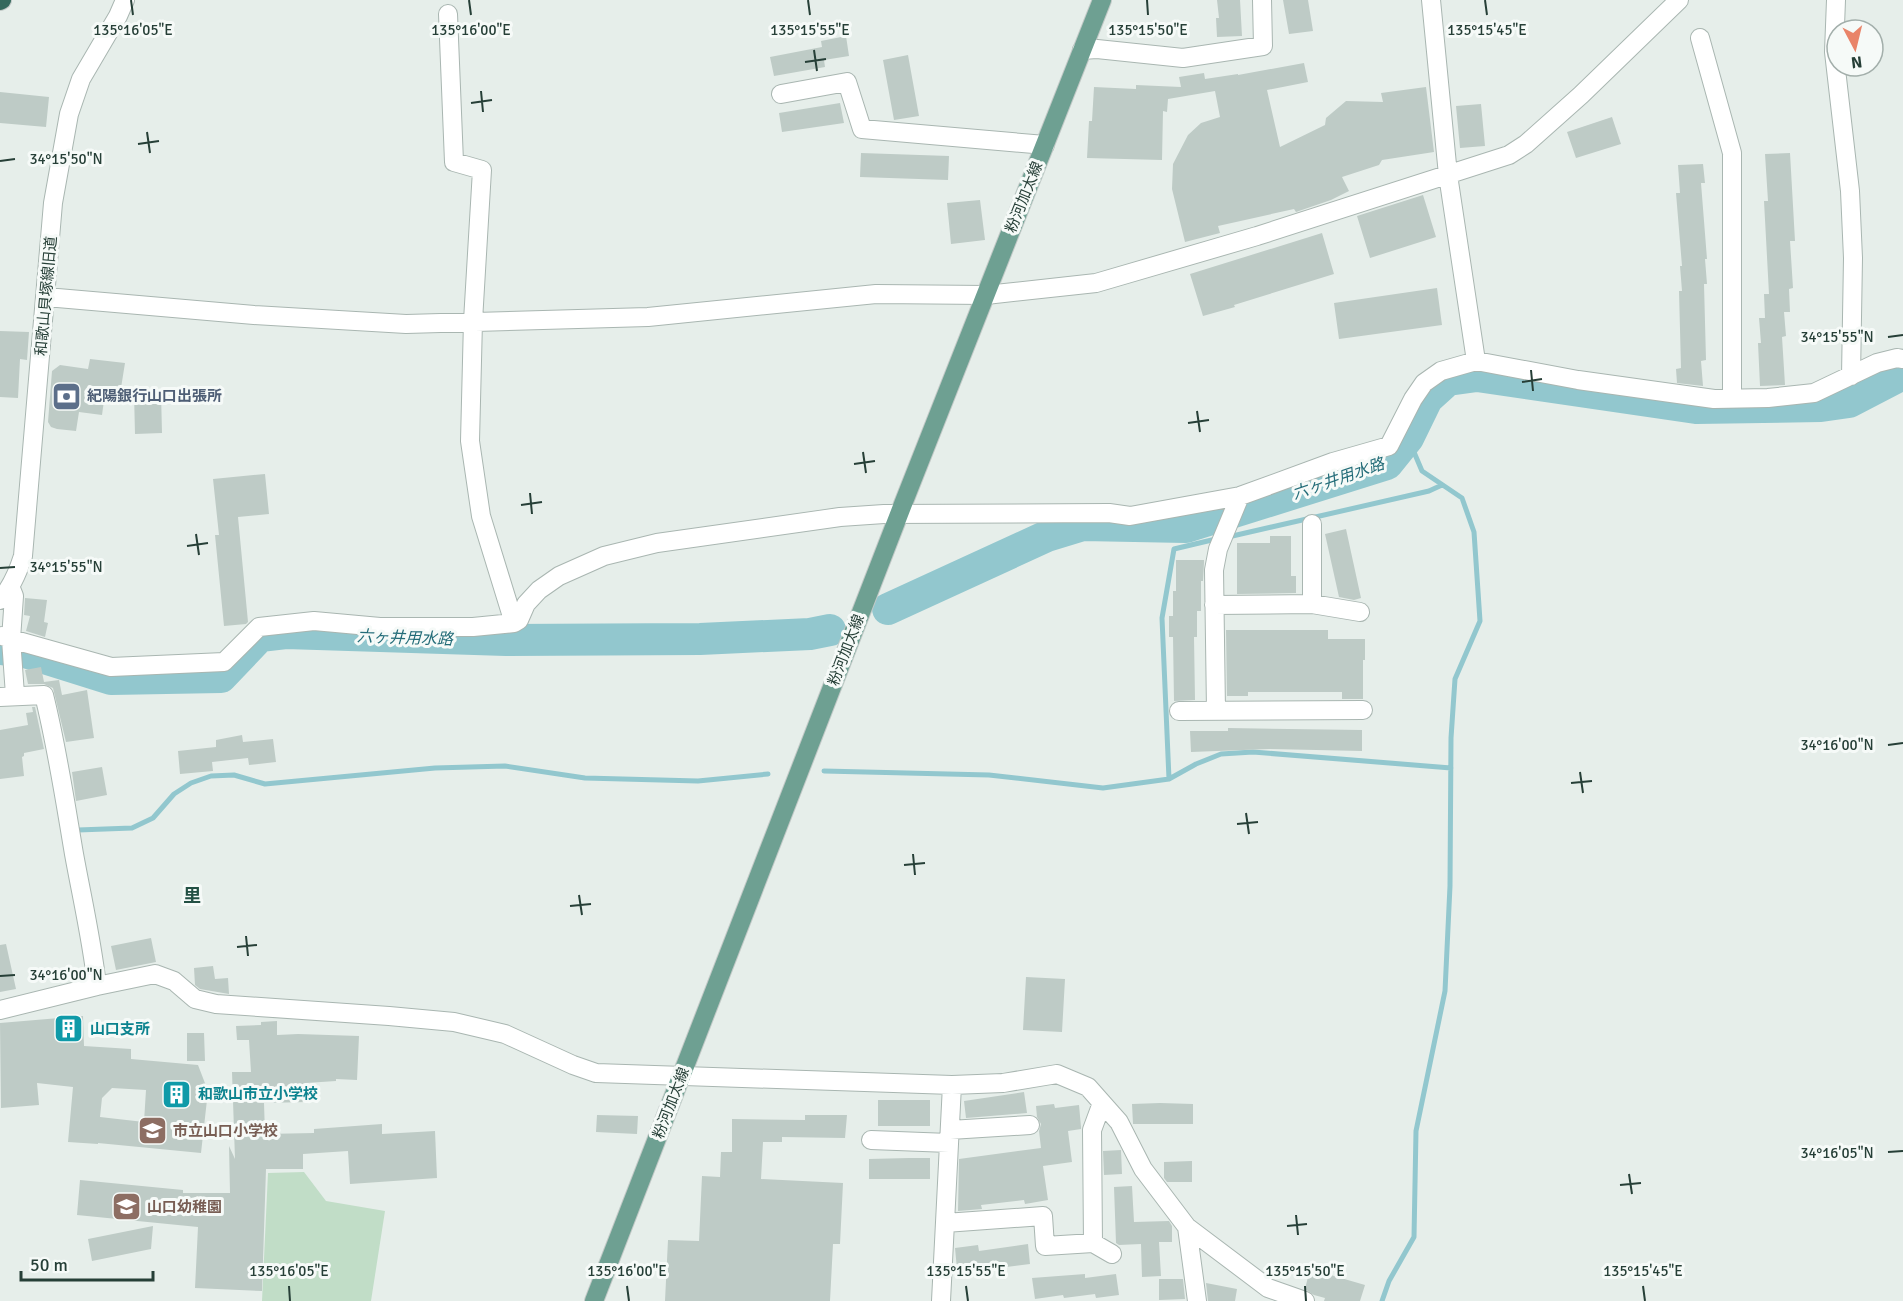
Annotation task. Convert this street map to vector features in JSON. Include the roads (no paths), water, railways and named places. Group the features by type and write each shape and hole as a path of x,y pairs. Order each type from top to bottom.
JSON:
{"main road":[{"name":"粉河加太線","path":"594,1301 899,513 1102,0"}],"street":[{"name":"和歌山貝塚線旧道","path":"5,593 16,576 23,556 53,203 69,114 81,79 125,0"},
{"path":"1082,50 1097,49 1183,58 1263,46 1262,0"},
{"path":"1431,0 1448,175 1476,361"},
{"path":"46,297 254,315 406,324 648,317 876,294 986,295 1096,283 1257,236 1509,154 1526,144 1638,42 1679,0"},
{"path":"1836,0 1834,52 1850,191 1853,258 1851,376"},
{"path":"448,14 454,162 482,170 473,321 470,441 482,516 514,623"},
{"path":"1700,38 1732,153 1732,399"},
{"path":"782,94 848,82 862,129 1045,145"},
{"path":"6,637 111,667 224,662 259,627 314,621 380,627 473,627 514,623 519,620 526,604 539,590 559,576 604,556 657,543 840,518 899,513 1109,513 1130,516 1240,496 1333,462 1389,446 1413,399 1424,383 1441,371 1476,361 1578,380 1714,399 1732,399 1814,393 1877,363 1897,358 1903,359"},
{"path":"1216,711 1214,570 1218,549 1240,496"},
{"path":"1312,524 1312,604"},
{"path":"5,593 14,596 6,637 8,696 44,695 55,739 74,854 92,942 97,986"},
{"path":"1214,605 1312,604 1360,612"},
{"path":"1179,711 1363,710"},
{"path":"0,1010 155,974 174,981 195,999 216,1004 454,1022 505,1034 596,1073 952,1085 1003,1083 1057,1074 1088,1087 1119,1122 1143,1169 1187,1227 1268,1288 1305,1301"},
{"path":"941,1301 952,1085"},
{"path":"1092,1244 1092,1130 1102,1103"},
{"path":"871,1140 949,1137 1030,1125"},
{"path":"945,1222 1043,1216 1045,1246 1092,1244 1112,1254"},
{"path":"1187,1227 1197,1301"}],"waterway":[{"name":"六ヶ井用水路","path":"888,609 1047,536 1083,525 1186,527 1387,464 1408,438 1427,399 1448,380 1477,376 1696,408 1821,406 1849,402 1903,374"},
{"path":"1382,1301 1389,1281 1414,1237 1416,1131 1445,991 1450,886 1451,738 1455,679 1480,621 1474,532 1462,498 1422,471 1408,438"},
{"path":"1228,537 1429,491 1442,485"},
{"path":"1169,779 1162,618 1174,549 1216,539"},
{"name":"六ヶ井用水路","path":"0,649 25,652 111,679 221,677 260,636 286,633 506,640 700,639 810,634 830,630"},
{"path":"824,771 989,775 1103,788 1169,779 1196,764 1221,754 1253,752 1451,768"},
{"path":"78,830 132,828 153,818 174,794 191,783 211,776 234,775 265,784 435,768 505,766 585,778 698,781 768,774"}],"place":[{"name":"紀陽銀行山口出張所","path":"66,396"},
{"name":"山口支所","path":"69,1029"},
{"name":"和歌山市立小学校","path":"177,1094"},
{"name":"市立山口小学校","path":"152,1131"},
{"name":"山口幼稚園","path":"126,1207"}],"district":[{"name":"里","path":"192,896"}]}
